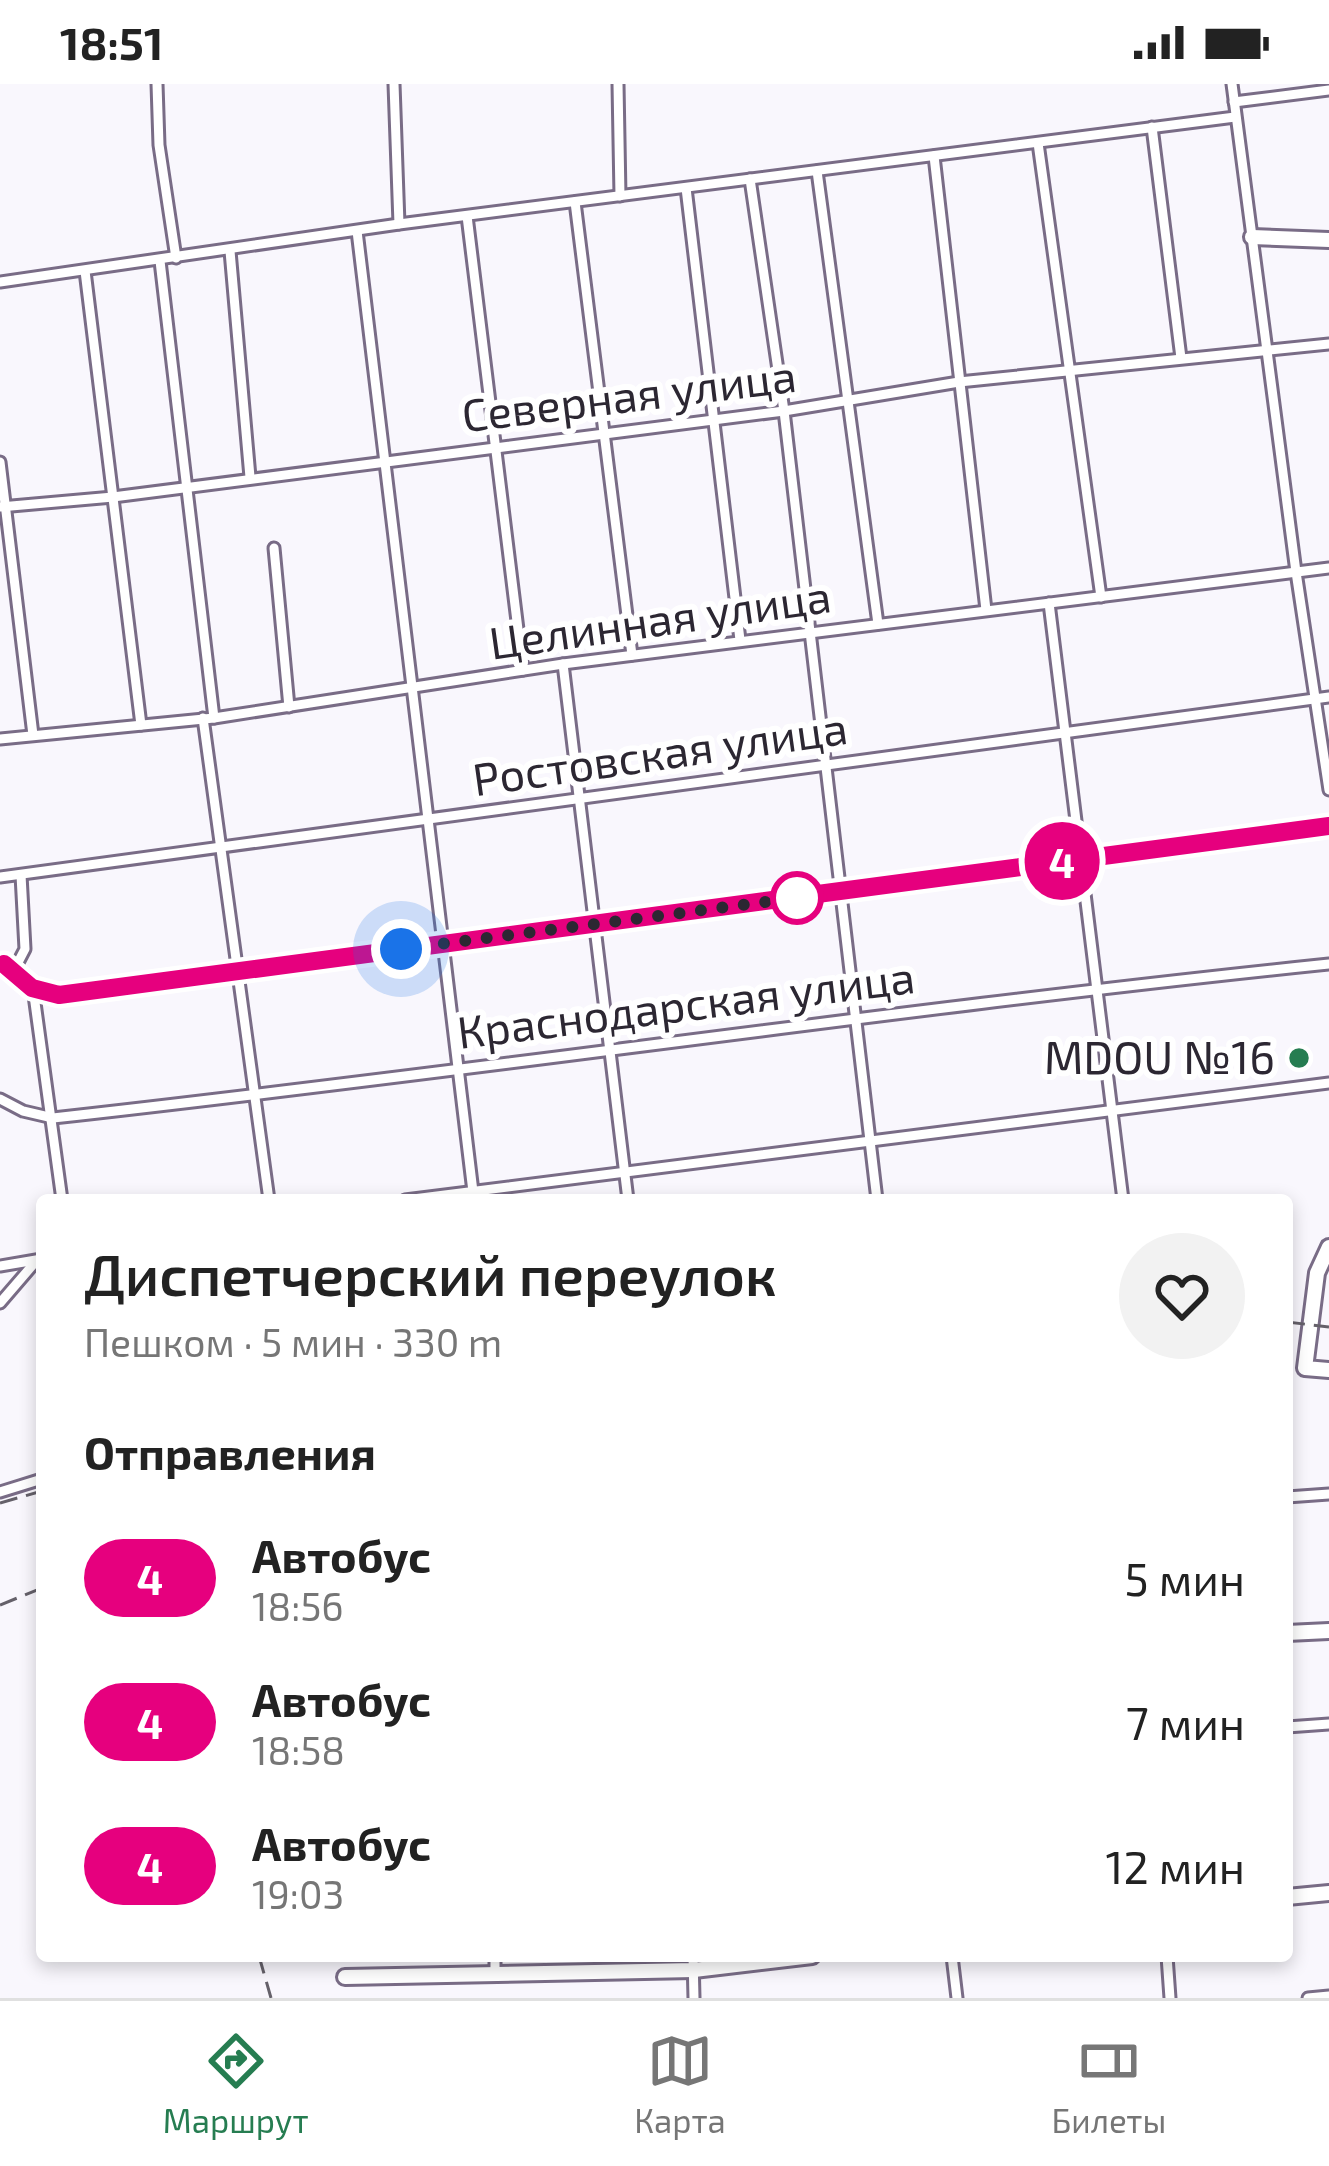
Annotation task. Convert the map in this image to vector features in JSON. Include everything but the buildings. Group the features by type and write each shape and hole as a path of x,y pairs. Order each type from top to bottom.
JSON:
{"street":[{"path":"158,84 159,145 176,258"},
{"path":"394,84 399,224"},
{"path":"618,84 620,196"},
{"path":"1232,84 1329,790"},
{"path":"1234,102 1329,90"},
{"path":"0,282 399,224 1235,117"},
{"path":"1152,128 1180,358"},
{"path":"1037,142 1100,597"},
{"path":"934,156 986,610"},
{"path":"817,172 878,625"},
{"path":"750,179 784,411 876,1194"},
{"path":"686,188 740,640"},
{"path":"575,202 632,655"},
{"path":"467,216 523,670"},
{"path":"357,231 474,1194"},
{"path":"1252,237 1329,240"},
{"path":"230,251 250,477"},
{"path":"160,261 208,718 268,1194"},
{"path":"85,271 141,725"},
{"name":"Северная улица","path":"2,507 784,411 959,382 1329,344"},
{"path":"0,462 33,735"},
{"path":"274,548 289,707"},
{"name":"Целинная улица","path":"0,739 208,718 740,640 1329,568"},
{"path":"1049,603 1122,1194"},
{"path":"563,664 628,1194"},
{"name":"Ростовская улица","path":"0,877 1329,697"},
{"path":"0,961 32,988 59,995 1329,826"},
{"path":"13,972 25,949 21,874"},
{"name":"Краснодарская улица","path":"53,1118 1095,988 1329,964"},
{"path":"32,988 61,1194"},
{"path":"481,1194 1329,1083"},
{"path":"0,1099 53,1118"},
{"path":"1305,1368 1329,1247"},
{"path":"0,1266 36,1260"},
{"path":"0,1303 36,1263"},
{"path":"1293,1368 1329,1370"},
{"path":"0,1492 36,1481"},
{"path":"1293,1497 1329,1494"},
{"path":"1293,1633 1329,1630"},
{"path":"1293,1727 1329,1724"},
{"path":"1293,1896 1329,1893"},
{"path":"953,1962 957,1998"},
{"path":"1167,1962 1170,1998"},
{"path":"345,1977 495,1964 693,1963 694,1998"},
{"path":"1308,1998 1329,1996"}],"railway":[{"path":"1293,1323 1329,1327"},
{"path":"0,1503 36,1493"},
{"path":"0,1605 36,1590"},
{"path":"261,1962 271,1998"}],"bus line":[{"name":"4","path":"4,964 32,988 59,995 1329,826"}],"place":[{"name":"MDOU №16","path":"1299,1058"}],"route":[{"path":"401,949 797,898"}]}
